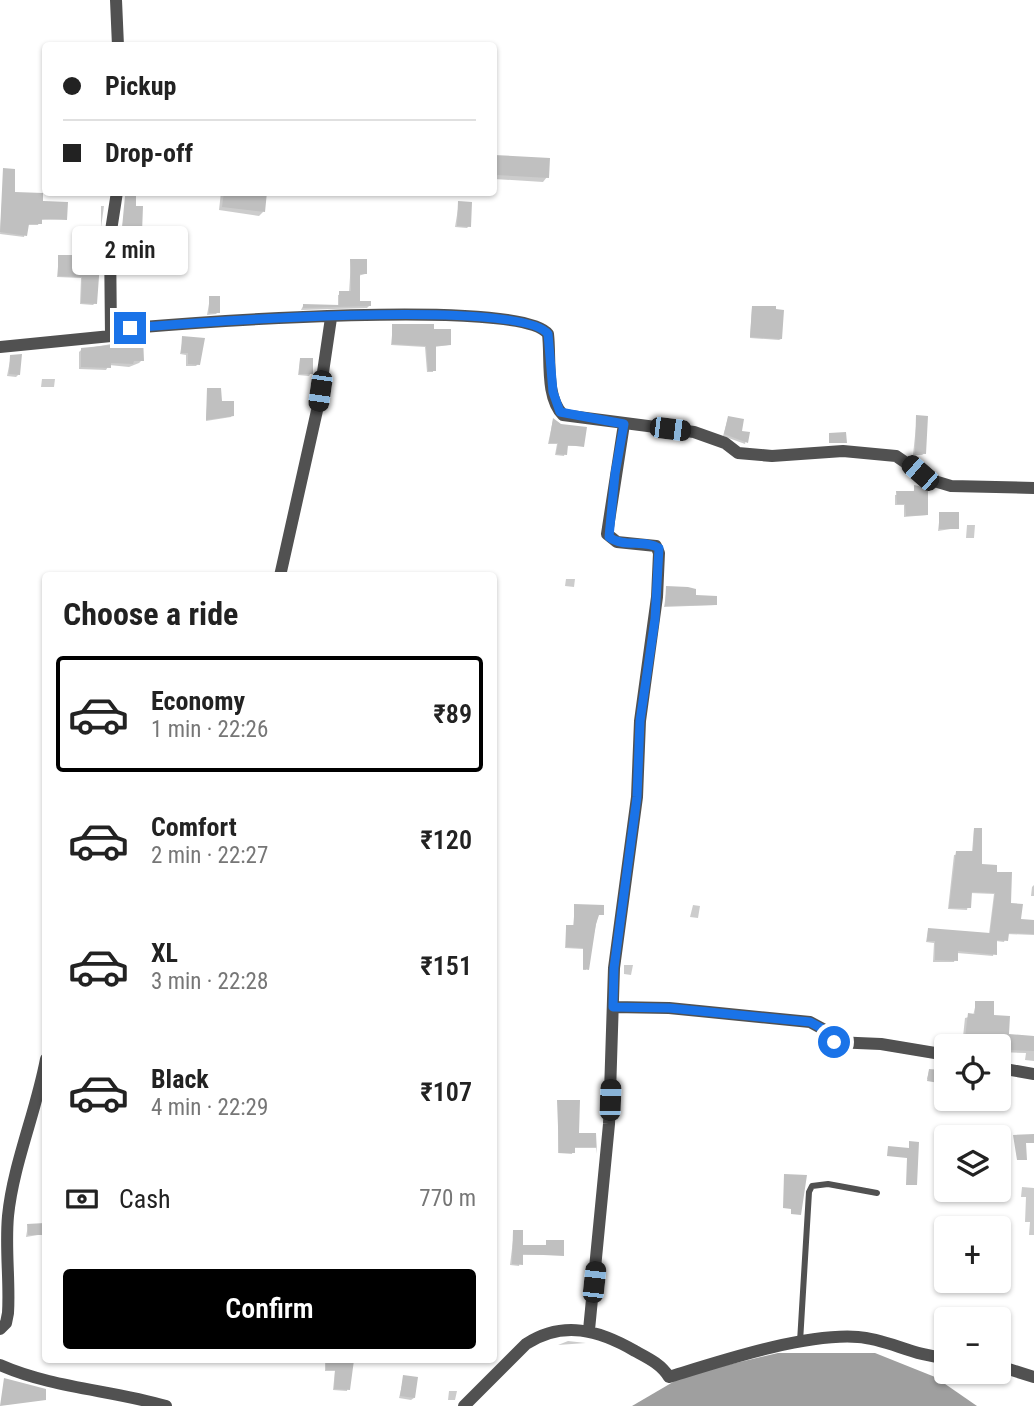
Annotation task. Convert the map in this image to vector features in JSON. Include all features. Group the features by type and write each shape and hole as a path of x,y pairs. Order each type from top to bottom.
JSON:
{"street":[{"path":"116,0 118,42"},
{"path":"111,335 110,237 116,196"},
{"path":"0,347 111,335 141,327 451,313 524,321 543,327 548,334 553,392 560,412 624,424 694,432 726,443 737,453 772,456 843,452 896,456 938,484 1034,488"},
{"path":"282,572 318,407 331,318"},
{"path":"589,1330 609,1124 614,968 637,797 640,721 655,619 659,557 656,546 617,542 607,534 624,424"},
{"path":"613,1007 669,1008 810,1022 823,1029 834,1042 881,1044 934,1053"},
{"path":"1011,1070 1034,1073"},
{"path":"0,1329 6,1323 8,1314 8,1218 11,1196 42,1079"},
{"path":"464,1406 526,1344 550,1332 589,1330 618,1341 662,1366 669,1377 799,1344 843,1336 861,1337 918,1355 934,1357"},
{"path":"0,1365 32,1379 90,1388 166,1406"},
{"path":"1011,1370 1034,1377"}],"lane":[{"path":"799,1344 809,1192 812,1186 828,1184 877,1193"}],"shaded area":[{"path":"778,1353 875,1353 934,1377 934,1384 945,1384 977,1406 632,1406 685,1375"}],"building":[{"path":"497,155 550,158 549,178 497,175"},
{"path":"3,168 15,169 15,192 42,193 43,201 68,202 67,220 42,219 42,224 29,224 27,236 0,232"},
{"path":"125,196 136,196 136,206 143,206 141,260 119,260"},
{"path":"223,196 267,196 265,212 222,207"},
{"path":"458,201 472,202 471,227 457,226"},
{"path":"83,249 101,249 97,304 81,303 82,277 58,276 58,255 83,255"},
{"path":"350,259 367,259 367,274 360,274 360,301 371,301 371,306 303,308 303,304 339,305 339,291 351,291"},
{"path":"209,296 220,296 220,313 209,313"},
{"path":"752,306 776,306 776,309 784,310 782,339 750,337"},
{"path":"392,324 434,324 434,329 451,329 451,345 436,346 436,371 428,371 426,346 392,344"},
{"path":"182,336 205,338 200,365 188,364 188,353 181,353"},
{"path":"131,337 143,337 144,361 134,361 133,364 111,363 111,368 81,367 81,348 112,345"},
{"path":"22,354 20,375 9,374 10,355"},
{"path":"300,358 313,358 313,374 299,374"},
{"path":"207,388 221,388 222,401 234,401 234,416 206,420"},
{"path":"916,415 928,416 926,454 915,453"},
{"path":"728,416 744,419 742,431 750,432 748,443 724,434"},
{"path":"553,418 561,424 587,427 584,447 568,445 567,455 556,454 558,443 549,443"},
{"path":"846,432 847,443 829,443 829,433"},
{"path":"914,485 928,488 928,515 906,516 905,504 897,504 896,491 914,491"},
{"path":"939,512 959,512 959,529 939,529"},
{"path":"666,586 688,587 696,589 696,595 717,596 717,605 665,606"},
{"path":"974,828 982,828 982,864 997,865 997,872 1012,872 1011,903 1023,904 1021,919 1034,920 1034,934 1009,933 1008,941 997,940 997,955 958,951 958,961 935,960 935,941 927,941 928,928 990,933 995,893 972,892 971,908 949,908 956,851 973,851"},
{"path":"574,904 604,905 604,915 599,915 596,924 589,970 583,969 583,948 566,947 566,925 574,925"},
{"path":"975,1001 994,1001 994,1015 1010,1016 1009,1034 965,1034 968,1013 975,1014"},
{"path":"1011,1034 1034,1036 1034,1051 1011,1050"},
{"path":"929,1069 934,1069 934,1082 927,1081"},
{"path":"557,1100 580,1100 579,1133 596,1133 597,1154 596,1147 575,1147 575,1153 559,1153"},
{"path":"1034,1134 1034,1143 1026,1143 1027,1160 1017,1160 1013,1135"},
{"path":"909,1141 919,1142 917,1185 906,1185 907,1158 887,1156 888,1146 909,1148"},
{"path":"784,1174 807,1175 801,1215 791,1214 791,1209 783,1208"},
{"path":"42,1223 42,1235 28,1235 27,1224"},
{"path":"513,1230 523,1230 523,1245 546,1245 546,1240 564,1240 564,1256 523,1254 523,1265 512,1264"},
{"path":"326,1363 354,1363 350,1390 334,1389 335,1370 326,1370"},
{"path":"403,1375 418,1377 415,1398 400,1396"},
{"path":"4,1378 46,1389 46,1400 0,1406"}],"route":[{"path":"130,328 451,313 524,321 543,327 548,334 553,392 560,412 568,416 624,424 607,534 611,540 617,542 653,545 659,548 655,619 640,721 637,797 626,863 614,968 613,1007 669,1008 810,1022 823,1029 834,1042"}]}
